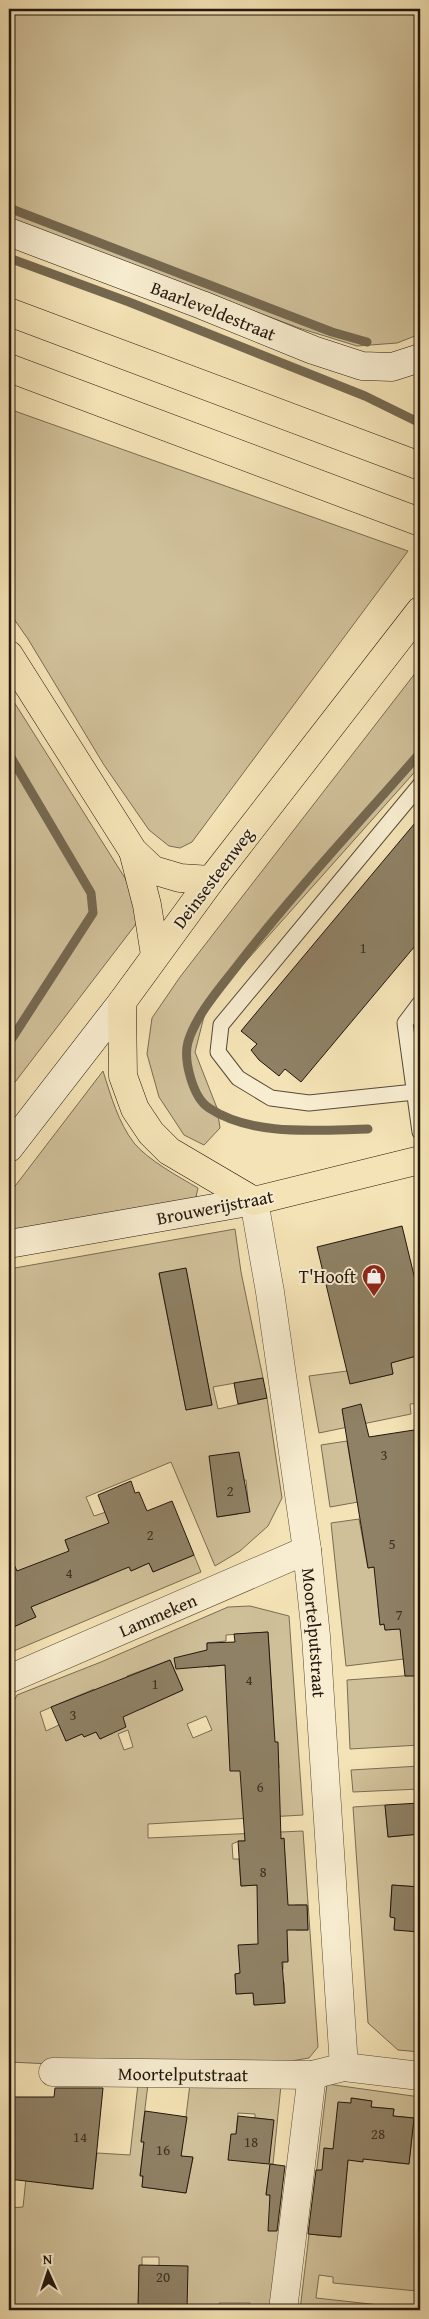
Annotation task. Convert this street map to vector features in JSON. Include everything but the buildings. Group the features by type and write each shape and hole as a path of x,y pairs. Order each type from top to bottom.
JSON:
{"main road":[{"path":"9,312 420,466"},
{"path":"9,368 420,522"},
{"name":"Deinsesteenweg","path":"122,1002 211,880 420,611"},
{"path":"9,655 134,851 153,870 180,878 211,880"},
{"path":"134,851 142,882 155,955"},
{"path":"122,1002 123,1076 135,1109 150,1133 169,1151 254,1201"},
{"name":"Brouwerijstraat","path":"254,1201 420,1160"}],"street":[{"name":"Baarleveldestraat","path":"9,232 202,305 313,350 362,366 392,367 420,358"},
{"name":"Deinsesteenweg","path":"9,1148 122,1002"},
{"name":"Brouwerijstraat","path":"9,1244 254,1201"},
{"name":"Moortelputstraat","path":"254,1201 270,1292 316,1636 344,2067"},
{"name":"Lammeken","path":"9,1679 306,1550"},
{"name":"Moortelputstraat","path":"53,2072 312,2075 344,2067 420,2076"},
{"path":"283,2310 312,2075"}],"lane":[{"path":"415,1092 309,1103 271,1098 238,1078 218,1052 221,1025 420,785"},
{"path":"420,1003 405,1023 420,1132"}],"shaded area":[{"path":"9,9 420,9 420,334 397,343 357,346 299,328 9,219"},
{"path":"9,409 408,551 192,842 180,848 169,846 149,830 104,765 28,639 9,612"},
{"path":"420,667 420,766 207,1005 195,1052 217,1108 220,1128 204,1145 184,1135 159,1097 147,1054 152,1018 180,977"},
{"path":"9,694 125,878 134,900 136,924 9,1090"},
{"path":"103,1071 119,1118 128,1135 155,1162 198,1188 195,1201 9,1234 9,1194"},
{"path":"235,1229 241,1272 263,1378 213,1387 218,1409 267,1398 282,1498 268,1526 240,1551 215,1566 171,1462 86,1497 94,1516 106,1512 131,1571 149,1563 153,1572 194,1555 201,1572 9,1653 9,1629 35,1617 24,1589 12,1593 9,1585 9,1269","holes":["186,1269 212,1405 186,1410 159,1274","242,1480 246,1480 248,1500 236,1502 238,1514 217,1517","80,1535 99,1580 52,1598 69,1551 65,1540"]},
{"path":"420,1355 420,1403 410,1404 411,1414 319,1433 309,1376 347,1371 372,1379 393,1374 391,1363"},
{"path":"347,1441 354,1483 420,1473 420,1491 330,1507 321,1445"},
{"path":"359,1519 368,1568 420,1559 420,1592 378,1604 380,1625 384,1624 385,1630 400,1629 402,1639 420,1638 420,1657 346,1666 331,1523"},
{"path":"250,1606 289,1616 303,1815 148,1824 148,1838 303,1831 318,2047 309,2058 291,2061 66,2059 51,2064 9,2062 9,1965 13,1964 11,1938 9,1938 9,1712 17,1695 101,1662 228,1607","holes":["268,1632 273,1711 240,1713 225,1665 208,1667 207,1643 226,1641 226,1635","170,1660 183,1690 141,1709 127,1676","94,1689 113,1733 100,1739 96,1732 84,1737 82,1734 66,1741 59,1725 46,1731 40,1712","206,1716 212,1730 193,1738 187,1724","128,1730 133,1747 124,1750 118,1734","277,1742 279,1768 240,1771","284,1839 286,1883 241,1886 239,1859 233,1859 232,1844 239,1841","295,1905 307,1905 308,1930 296,1930","286,1928 288,1961 283,1962 283,1969 271,1969 284,1982 285,2003 254,2005 253,1993 236,1994 235,1974 240,1973 258,1944"]},
{"path":"416,1675 420,1745 350,1749 347,1680"},
{"path":"420,1766 420,1789 353,1792 351,1770"},
{"path":"385,1805 388,1837 420,1834 420,1887 392,1885 390,1916 395,1918 394,1929 420,1922 420,1959 418,1959 416,1974 420,1975 417,2016 420,2016 420,2052 398,2050 368,2023 353,1807"},
{"path":"138,2084 148,2084 141,2141 144,2142 140,2175 143,2176 142,2187 186,2193 193,2158 181,2156 190,2084 281,2085 273,2164 270,2164 266,2194 270,2195 270,2205 280,2197 285,2197 275,2310 250,2310 250,2303 219,2303 219,2310 182,2310 183,2286 159,2265 159,2257 142,2257 142,2265 139,2266 138,2310 9,2310 9,2208 23,2207 32,2121 64,2114 56,2185 92,2189 97,2153 130,2155","holes":["238,2113 255,2114 255,2118 273,2120 270,2149 236,2134"]},
{"path":"327,2084 420,2097 420,2269 417,2291 333,2283 333,2277 319,2275 316,2298 416,2310 300,2310","holes":["352,2098 371,2101 371,2107 394,2109 393,2116 414,2118 409,2164 387,2162 351,2103","325,2148 349,2151 340,2237 316,2235"]}],"waterway":[{"path":"9,208 332,332 367,342"},
{"path":"9,258 129,302 365,396 420,423"},
{"path":"368,1129 286,1130 245,1124 226,1117 209,1108 198,1096 188,1068 188,1042 209,1002 259,938 420,753"},
{"path":"9,754 91,893 93,913 9,1043"}],"place":[{"name":"T'Hooft","path":"374,1297"}]}
